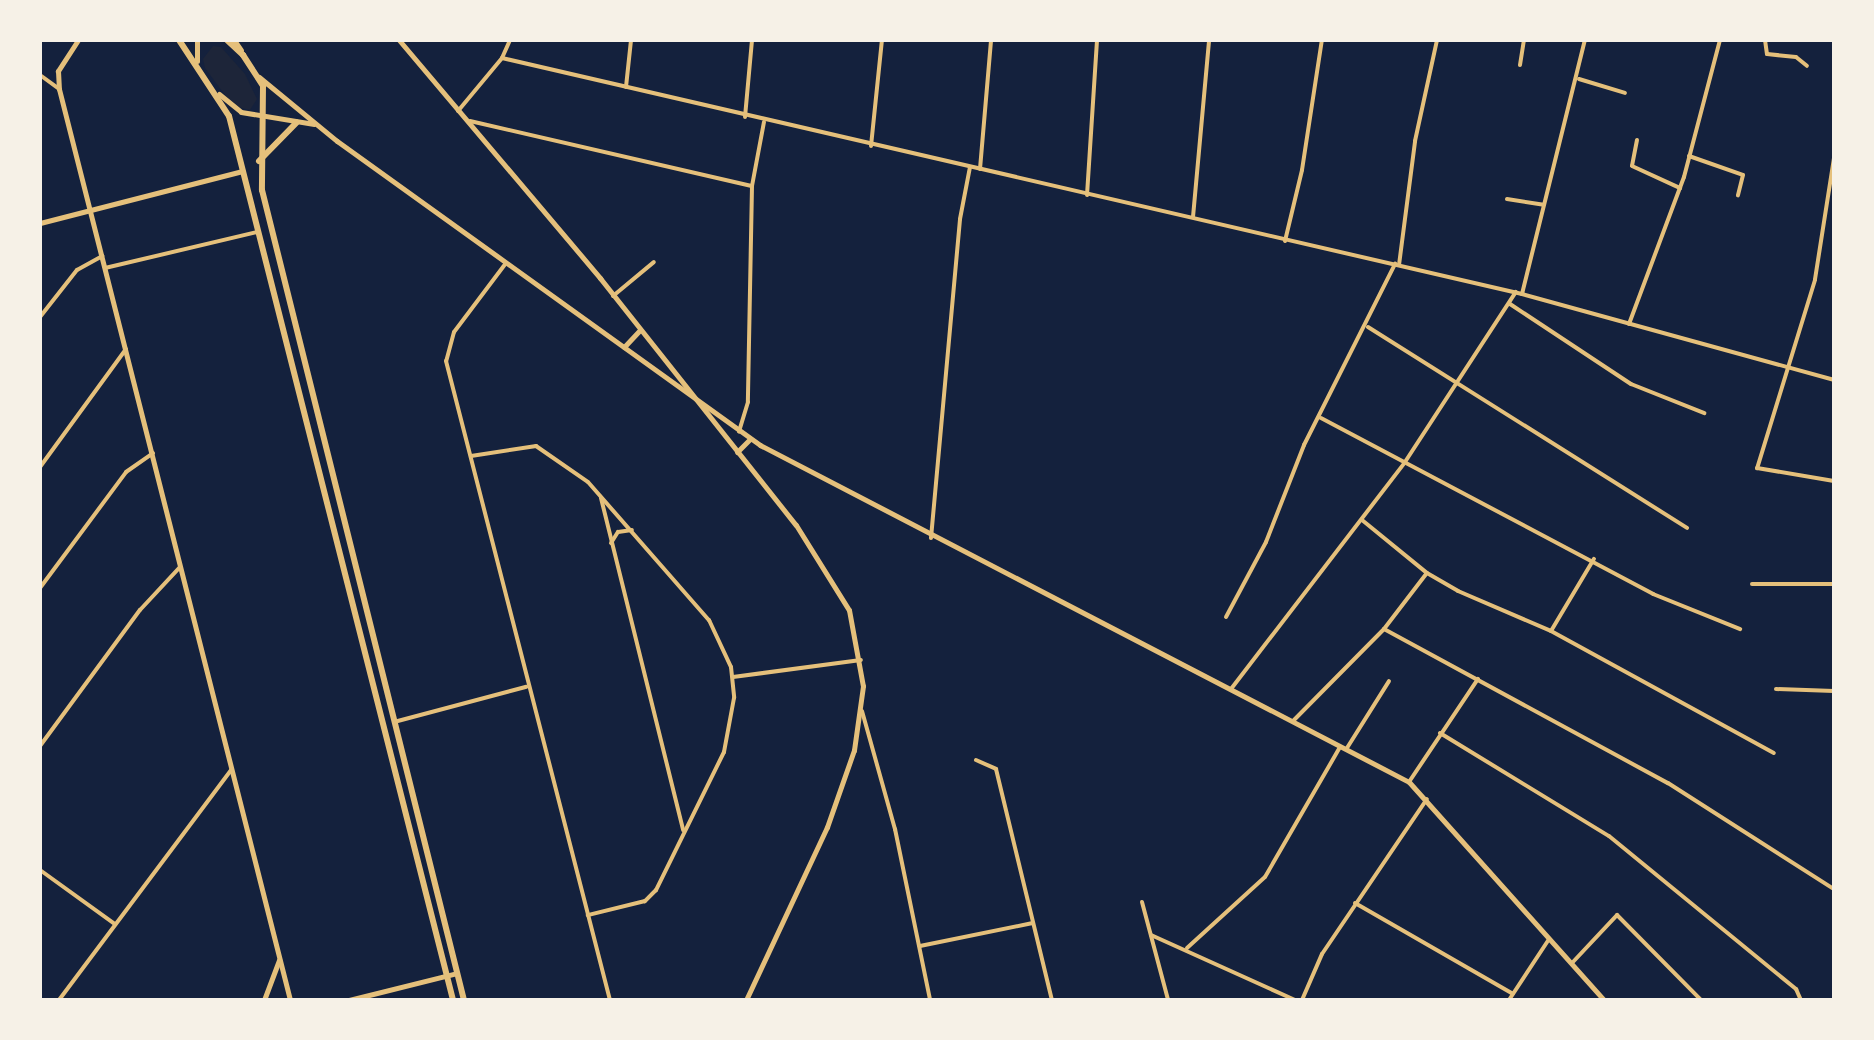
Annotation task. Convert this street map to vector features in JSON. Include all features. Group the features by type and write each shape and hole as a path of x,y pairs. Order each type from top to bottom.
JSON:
{"highway":[{"path":"179,40 219,94 242,171 453,1000"},
{"path":"227,40 258,76 264,93 259,161 262,190 464,1000"},
{"path":"259,161 297,122"}],"street":[{"path":"78,40 58,71 59,89 290,1000"},
{"path":"197,40 197,61"},
{"path":"234,40 243,55"},
{"path":"399,40 613,296 830,571 849,610 861,660 862,711 920,946 930,1000"},
{"path":"458,111 502,58 510,40"},
{"path":"626,87 631,40"},
{"path":"745,117 752,40"},
{"path":"871,146 882,40"},
{"path":"980,169 991,40"},
{"path":"1087,195 1097,40"},
{"path":"1193,218 1209,40"},
{"path":"1285,241 1302,170 1322,40"},
{"path":"1226,617 1266,542 1304,445 1321,418 1397,265 1415,141 1437,40"},
{"path":"1520,65 1524,40"},
{"path":"1231,689 1405,462 1519,293 1579,79 1585,40"},
{"path":"1629,324 1680,188 1720,40"},
{"path":"1765,40 1767,54 1796,57 1807,66"},
{"path":"502,58 764,122 1519,293 1834,380"},
{"path":"40,75 59,89"},
{"path":"258,76 314,124 750,439 931,538 1294,720 1409,782 1427,798 1604,1000"},
{"path":"1579,79 1625,93"},
{"path":"219,94 241,112 314,124"},
{"path":"465,120 752,186"},
{"path":"739,432 748,402 752,186 764,122"},
{"path":"1637,140 1632,166 1680,188"},
{"path":"1689,156 1743,175 1738,195"},
{"path":"1834,158 1831,196 1815,280 1758,470 1834,481"},
{"path":"931,538 960,219 970,167"},
{"path":"40,223 242,171"},
{"path":"1507,199 1544,205"},
{"path":"105,268 257,232"},
{"path":"40,317 77,270 102,256"},
{"path":"508,262 446,349 526,687 610,1000"},
{"path":"613,296 654,262"},
{"path":"1510,304 1631,384 1704,413"},
{"path":"1367,326 1687,528"},
{"path":"624,347 640,330"},
{"path":"40,467 127,349"},
{"path":"1321,418 1692,613 1740,629"},
{"path":"737,452 750,439"},
{"path":"471,456 518,446 542,447 600,495 709,620 733,677 724,752 652,895 588,915"},
{"path":"40,588 126,472 153,453"},
{"path":"600,495 683,830"},
{"path":"1362,520 1427,573 1551,631 1774,753"},
{"path":"611,544 618,532 634,531"},
{"path":"1551,631 1594,559"},
{"path":"40,746 140,610 180,567"},
{"path":"1294,720 1384,629 1427,573"},
{"path":"1752,584 1834,584"},
{"path":"1384,629 1676,787 1834,889"},
{"path":"733,677 861,660"},
{"path":"1409,782 1478,679"},
{"path":"1187,948 1265,877 1344,746 1389,681"},
{"path":"394,722 526,687"},
{"path":"1776,689 1834,691"},
{"path":"746,1000 837,802 862,711"},
{"path":"1440,733 1609,836 1796,989 1801,1000"},
{"path":"976,760 996,769 1052,1000"},
{"path":"59,1000 232,768"},
{"path":"1302,1000 1322,954 1427,798"},
{"path":"40,870 115,924"},
{"path":"1142,902 1168,1000"},
{"path":"1355,903 1513,994"},
{"path":"1572,963 1617,915 1701,1000"},
{"path":"920,946 1033,923"},
{"path":"1151,935 1187,948 1295,1000"},
{"path":"1509,1000 1549,939"},
{"path":"264,1000 279,956"},
{"path":"349,1000 457,973"}],"shaded area":[{"path":"213,46 221,47 245,74 257,99 250,110 233,106 205,68 203,59"}]}
